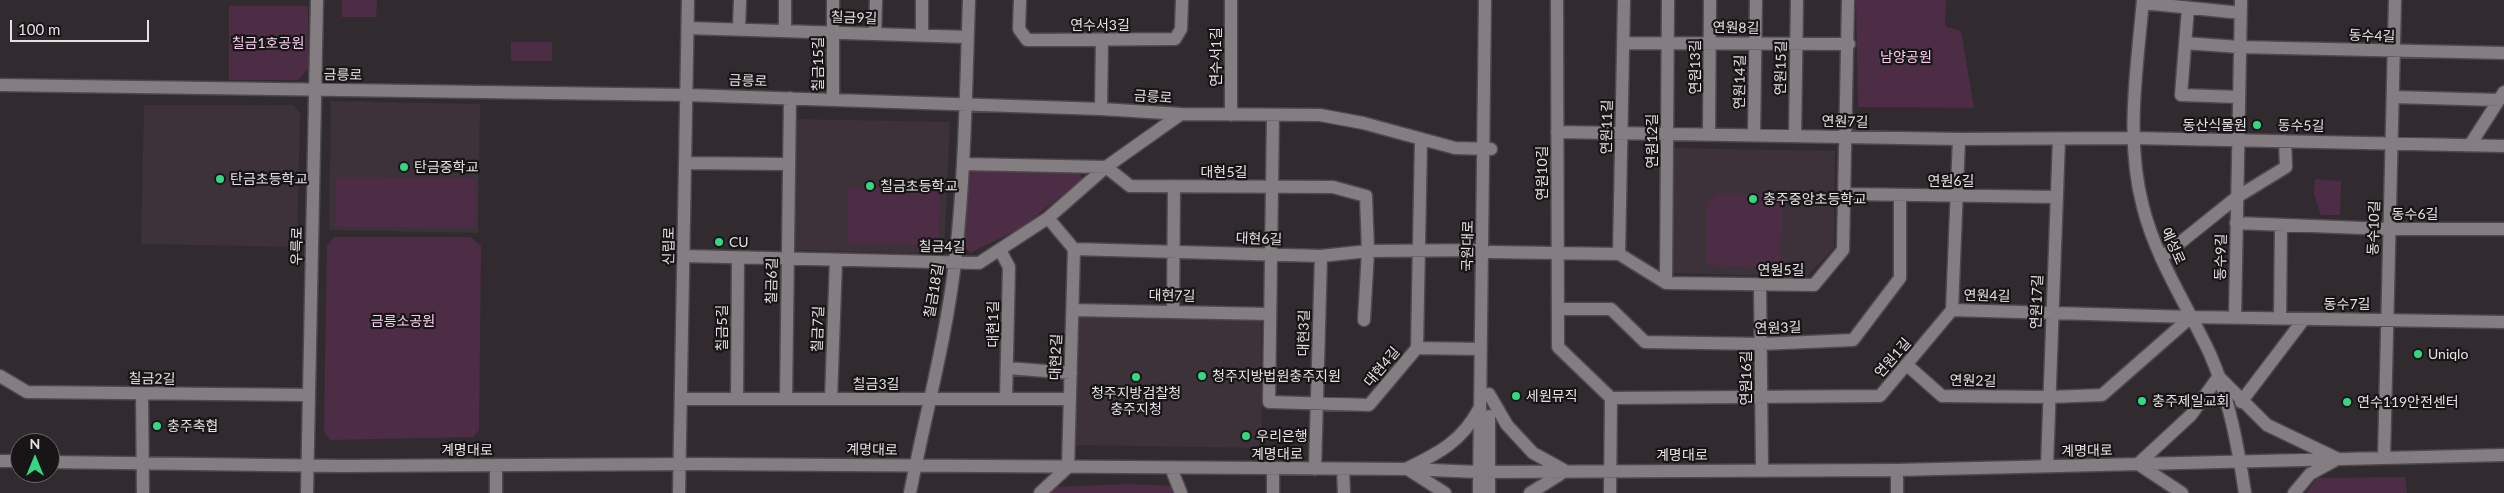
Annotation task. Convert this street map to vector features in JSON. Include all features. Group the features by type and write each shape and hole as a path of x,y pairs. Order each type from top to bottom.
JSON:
{"street":[{"name":"우륵로","path":"307,493 317,0"},
{"name":"신립로","path":"679,493 688,0"},
{"path":"739,29 740,0"},
{"path":"785,0 785,31"},
{"name":"칠금15길","path":"833,99 834,0"},
{"path":"875,34 876,0"},
{"path":"922,0 922,35"},
{"name":"칠금18길","path":"910,493 930,399 955,263 964,164 968,0"},
{"name":"연수서3길","path":"1020,0 1019,29 1027,40 1175,39 1181,29 1182,0"},
{"name":"연수서1길","path":"1231,115 1232,0"},
{"name":"국원대로","path":"1484,0 1488,149"},
{"name":"국원대로","path":"1479,493 1484,472 1489,394 1487,252 1492,0"},
{"name":"연원10길","path":"1557,0 1558,347 1610,398"},
{"name":"연원11길","path":"1619,254 1624,0"},
{"name":"연원12길","path":"1666,283 1668,0"},
{"name":"연원13길","path":"1709,134 1710,0"},
{"name":"연원14길","path":"1754,135 1756,0"},
{"name":"연원15길","path":"1795,136 1797,0"},
{"name":"연원5길","path":"1619,254 1666,283 1760,286 1814,285 1843,250 1849,44 1848,0"},
{"name":"동수10길","path":"2384,458 2395,0"},
{"path":"2143,2 2188,8 2241,6"},
{"name":"예성로","path":"2143,2 2132,138 2142,206 2161,258 2219,376 2245,493"},
{"name":"동수9길","path":"2234,318 2241,6"},
{"path":"2188,8 2180,95 2239,97"},
{"name":"칠금9길","path":"688,28 967,37"},
{"path":"1101,109 1102,40"},
{"name":"연원8길","path":"1624,43 1849,44"},
{"path":"2185,43 2240,47"},
{"name":"동수4길","path":"2240,47 2504,53"},
{"name":"금릉로","path":"0,85 686,95 1101,109 1181,114 1320,114 1362,123 1455,148 1488,149"},
{"path":"2393,97 2501,96"},
{"path":"2470,145 2501,96"},
{"name":"칠금6길","path":"786,399 790,98"},
{"name":"칠금4길","path":"684,256 979,263 1048,218 1106,167 1181,114"},
{"name":"대현4길","path":"1273,115 1269,402 1317,405 1369,405 1417,348 1421,140"},
{"name":"연원7길","path":"1557,132 1959,139 2132,138"},
{"name":"동수5길","path":"2132,138 2504,146"},
{"path":"1952,310 1959,139"},
{"name":"연원17길","path":"2047,466 2059,139"},
{"path":"2161,258 2237,197 2286,167 2285,141"},
{"path":"685,163 789,164"},
{"path":"964,164 1106,167"},
{"name":"대현5길","path":"1106,167 1130,186 1333,187 1366,196 1368,251 1364,320"},
{"path":"1174,186 1174,311"},
{"name":"연원6길","path":"1845,194 2057,197"},
{"name":"연원3길","path":"1558,309 1611,309 1645,342 1761,344 1853,340 1900,278 1900,196"},
{"path":"1048,218 1074,249"},
{"name":"동수6길","path":"2236,222 2388,230 2504,229"},
{"path":"2280,317 2281,224"},
{"name":"대현6길","path":"1074,249 1320,256 1368,251 1487,252"},
{"name":"대현2길","path":"1068,467 1074,249"},
{"name":"대현1길","path":"1000,250 1009,267 1006,399"},
{"path":"1487,252 1619,254"},
{"name":"국원대로","path":"1487,252 1481,349 1481,404 1484,472 1489,493"},
{"name":"대현3길","path":"1315,469 1320,256"},
{"name":"칠금5길","path":"737,399 738,258"},
{"name":"칠금7길","path":"831,399 836,260"},
{"name":"연원16길","path":"1760,286 1762,470"},
{"name":"대현7길","path":"1073,310 1270,314"},
{"name":"연원4길","path":"1952,310 2191,317"},
{"name":"연원1길","path":"1610,398 1880,396 1952,310"},
{"name":"동수7길","path":"2191,317 2504,322"},
{"name":"연원2길","path":"1907,365 1942,396 2050,397 2102,395 2191,317"},
{"path":"2241,402 2304,320"},
{"path":"1417,348 1481,349"},
{"path":"1008,368 1071,373"},
{"name":"칠금2길","path":"0,376 27,392 309,395"},
{"path":"2182,493 2138,464 2191,415 2219,376 2241,402 2267,425 2338,459"},
{"path":"142,394 143,493"},
{"path":"1489,394 1507,426 1533,453 1566,471 1530,493"},
{"path":"1610,398 1610,493"},
{"name":"칠금3길","path":"681,399 1070,399"},
{"path":"1407,469 1442,452 1470,425 1481,404"},
{"name":"계명대로","path":"60,462 308,466 701,464 1273,470 1407,469 1484,472 1897,470 2504,455"},
{"path":"2294,493 2310,474 2338,459"},
{"path":"496,465 496,493"},
{"path":"1040,493 1068,467"},
{"path":"1171,468 1181,493"},
{"path":"1344,469 1344,493"},
{"path":"1407,469 1445,493"},
{"path":"1273,470 1273,493"},
{"path":"1897,470 1897,493"}],"shaded area":[{"name":"탄금중학교","path":"331,101 480,104 478,233 329,230"},
{"name":"탄금초등학교","path":"144,105 293,105 300,113 297,247 141,244"},
{"name":"칠금초등학교","path":"795,119 950,122 944,254 789,250"},
{"name":"충주중앙초등학교","path":"1672,148 1835,151 1834,248 1806,277 1670,273"},
{"path":"1075,313 1261,316 1262,448 1072,445"}],"green space":[{"path":"342,0 377,0 376,17 342,17"},
{"name":"남양공원","path":"1856,0 1946,0 1945,26 1961,31 1974,108 1858,107"},
{"name":"칠금1호공원","path":"229,6 308,6 308,69 298,80 229,80"},
{"path":"511,42 552,42 552,61 511,61"},
{"path":"976,169 1079,171 1082,179 1021,228 970,253 964,245 968,174"},
{"path":"336,177 476,178 475,228 335,227"},
{"path":"2315,179 2341,181 2340,215 2321,215 2314,194"},
{"path":"848,187 940,188 939,245 847,244"},
{"path":"1717,194 1782,196 1780,268 1707,265 1707,203"},
{"name":"금릉소공원","path":"334,237 470,237 481,246 479,430 473,437 330,440 324,432 327,246"},
{"path":"2405,477 2407,493 2306,493 2317,478"},
{"path":"1129,484 1173,486 1176,493 1051,493 1056,487"}],"place":[{"name":"동산식물원","path":"2257,125"},
{"name":"탄금중학교","path":"404,167"},
{"name":"탄금초등학교","path":"220,179"},
{"name":"칠금초등학교","path":"870,186"},
{"name":"충주중앙초등학교","path":"1753,199"},
{"name":"CU","path":"719,242"},
{"name":"Uniqlo","path":"2418,354"},
{"name":"청주지방법원충주지원","path":"1202,376"},
{"name":"청주지방검찰청 충주지청","path":"1136,377"},
{"name":"세원뮤직","path":"1516,396"},
{"name":"충주제일교회","path":"2142,401"},
{"name":"연수119안전센터","path":"2347,402"},
{"name":"충주축협","path":"157,426"},
{"name":"우리은행","path":"1246,436"}]}
